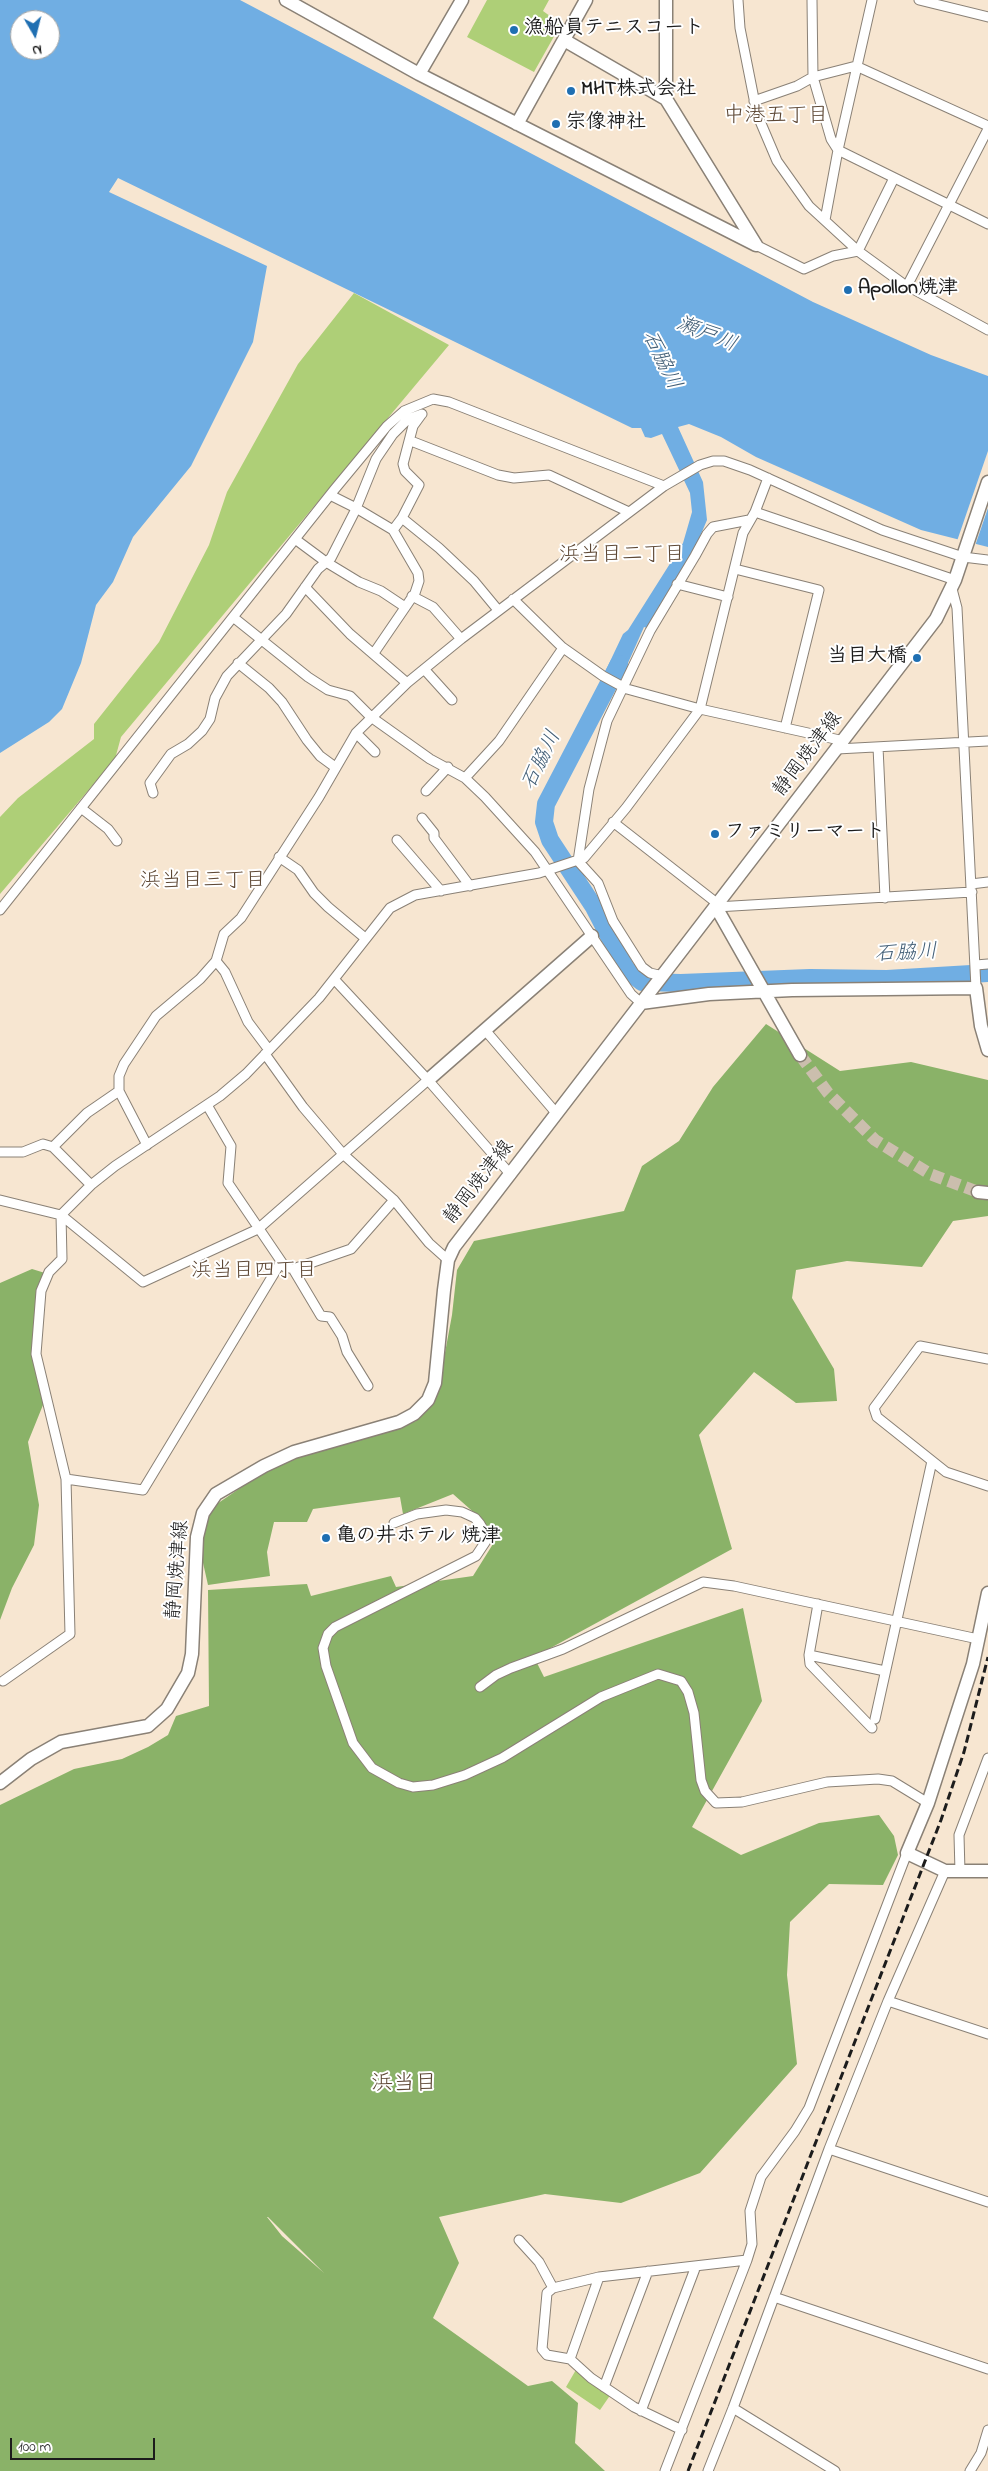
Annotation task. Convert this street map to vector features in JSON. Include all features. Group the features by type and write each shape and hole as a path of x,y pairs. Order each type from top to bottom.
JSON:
{"street":[{"path":"286,0 420,74 804,269 833,256 858,251"},
{"path":"420,74 462,0"},
{"path":"517,124 586,0"},
{"path":"666,0 666,99"},
{"path":"738,0 740,28 754,101 777,161 809,206 858,251 907,286 988,330"},
{"path":"812,0 813,77 832,139 838,150 988,224"},
{"path":"825,220 838,150 872,0"},
{"path":"920,0 988,17"},
{"path":"564,40 666,99 756,245"},
{"path":"754,101 797,86 813,77 856,66 988,127 950,205 907,286"},
{"path":"858,251 894,178"},
{"path":"393,530 402,518 419,485 405,471 403,464 413,426 434,399"},
{"path":"0,910 330,495 387,426 404,411 434,399 472,409 664,486"},
{"path":"153,793 150,783 171,754 188,744 202,731 210,719 215,698 227,676 286,614 318,569 331,558 356,508 365,483 384,447 408,419 422,414"},
{"path":"410,441 498,475 514,478 549,476 629,512"},
{"path":"147,1145 119,1091 119,1076 124,1064 156,1016 200,979 216,961 224,934 241,918 319,797 356,733 407,683 461,639 664,486 700,465 712,461 724,461 768,478 882,530 988,560"},
{"path":"3,1681 70,1634 66,1479 36,1354 41,1291 44,1280 62,1259 62,1215 91,1185 207,1105 246,1074 319,998 382,916 404,899 546,871 584,858 626,808 700,708 743,533 755,512 768,478"},
{"name":"静岡焼津線","path":"0,1783 31,1759 61,1742 148,1726 167,1709 188,1673 192,1654 197,1537 202,1513 216,1494 264,1466 294,1452 400,1422 414,1414 428,1400 435,1384 448,1260 454,1247 936,619 954,584 988,482"},
{"path":"330,495 393,530 418,573 419,581 412,596 374,653"},
{"path":"755,512 801,526 954,584 957,608 976,988 981,1026 988,1050"},
{"path":"402,518 439,548 474,581 498,610"},
{"path":"578,861 589,789 607,721 650,631 677,584 696,556 707,534 714,527 749,520"},
{"path":"295,539 326,562 359,582 381,591 405,607"},
{"path":"735,569 819,590 785,728"},
{"path":"677,584 728,597"},
{"path":"305,587 345,628 407,683"},
{"path":"412,596 433,607 461,639"},
{"path":"513,599 564,648 622,687 785,728 840,745 878,747 988,741"},
{"path":"233,617 308,678 328,690 350,696 372,717 430,759 448,767 465,778 520,833 631,994 645,998 763,989 976,988"},
{"path":"465,778 499,741 564,648"},
{"path":"238,663 269,688 282,702 307,740 320,756 335,768"},
{"path":"424,669 452,700"},
{"path":"356,733 375,752"},
{"path":"878,747 886,898"},
{"path":"426,791 448,767"},
{"path":"81,808 108,829 117,842"},
{"path":"422,818 434,833 434,838 470,886"},
{"path":"613,822 717,906 800,1055"},
{"path":"397,840 441,891"},
{"path":"279,857 298,870 328,907 365,938"},
{"path":"578,861 598,883 613,921 642,967 650,973 662,977"},
{"path":"717,906 886,898 971,888 988,882"},
{"path":"0,1200 62,1215 143,1282 258,1229 592,936"},
{"path":"216,961 225,972 248,1022 303,1108 343,1154 394,1200 428,1243 448,1260"},
{"path":"976,965 988,964"},
{"path":"334,979 428,1080 511,1175"},
{"path":"486,1030 557,1114"},
{"path":"53,1147 87,1113 119,1091"},
{"path":"207,1105 231,1146 228,1183 285,1267 293,1269 351,1249 394,1200"},
{"path":"0,1152 23,1152 43,1144 53,1147 91,1185"},
{"path":"66,1479 142,1490 281,1262"},
{"path":"293,1269 320,1316 330,1317 342,1336 347,1352 368,1386"},
{"path":"988,1359 920,1346 874,1408 877,1417 946,1472 988,1486"},
{"path":"818,1604 809,1655 810,1664 873,1723 932,1461"},
{"path":"394,1524 417,1514 446,1510 462,1512 475,1518 480,1524 486,1541 476,1556 335,1627 328,1634 323,1648 326,1666 354,1743 372,1768 399,1783 414,1787 432,1785 465,1775 502,1758 601,1697 658,1674 681,1682 688,1692 694,1713 701,1780 705,1791 716,1803 742,1802 827,1782 878,1779 892,1781 928,1804"},
{"path":"480,1688 496,1675 563,1649 703,1582 734,1586 978,1639"},
{"path":"666,2471 747,2260 752,2244 750,2211 761,2177 796,2131 809,2108 907,1853 928,1804 973,1664 988,1593"},
{"path":"809,1655 885,1671"},
{"path":"960,1872 959,1835 988,1758"},
{"path":"907,1853 945,1871 988,1871"},
{"path":"708,2471 829,2149 888,2000 945,1871"},
{"path":"888,2000 988,2034"},
{"path":"829,2149 988,2202"},
{"path":"519,2240 539,2262 553,2288"},
{"path":"682,2430 641,2411 604,2387 570,2360 547,2356 542,2349 544,2304 547,2293 553,2288 599,2277 747,2260"},
{"path":"641,2411 696,2266"},
{"path":"604,2387 648,2271"},
{"path":"570,2360 599,2277"},
{"path":"774,2297 988,2369"},
{"path":"733,2408 835,2471"},
{"path":"970,2471 981,2453 988,2430"}],"green space":[{"name":"漁船員テニスコート","path":"487,0 549,0 543,11 561,24 534,72 467,37"},
{"path":"354,293 449,345 121,737 115,759 0,894 0,817 18,798 94,739 94,724 159,642 209,545 227,492 298,364"},
{"path":"766,1024 840,1071 911,1062 988,1080 988,1216 953,1221 922,1267 847,1261 796,1270 792,1298 834,1369 837,1401 796,1403 754,1372 699,1435 732,1549 534,1657 544,1677 743,1608 762,1701 692,1827 741,1855 819,1823 879,1815 894,1836 898,1855 883,1885 829,1884 790,1922 787,1975 797,2064 700,2173 621,2203 545,2194 439,2217 459,2263 433,2318 528,2386 552,2381 578,2403 575,2443 605,2471 0,2471 0,1805 74,1769 122,1759 148,1747 168,1735 176,1716 209,1706 208,1590 307,1584 311,1596 391,1576 396,1587 473,1576 493,1544 479,1517 453,1494 403,1514 400,1497 313,1509 307,1522 274,1522 267,1552 270,1576 208,1585 199,1545 208,1510 271,1467 328,1447 416,1421 437,1396 452,1315 457,1270 474,1241 624,1211 642,1166 679,1141 713,1087","holes":["268,2217 324,2273 282,2236"]},
{"path":"32,1269 45,1273 35,1312 45,1400 28,1442 39,1505 34,1545 12,1588 0,1620 0,1283"},
{"path":"577,2368 611,2394 600,2410 566,2387"}],"water":[{"name":"瀬戸川","path":"0,0 240,0 813,302 931,355 988,376 988,547 921,530 756,457 721,437 689,424 678,427 703,482 707,520 696,546 647,628 644,627 620,681 605,672 623,634 628,630 683,543 692,512 690,493 662,434 651,438 645,437 641,428 632,428 118,178 109,192 267,266 253,342 191,466 133,537 113,582 96,605 81,663 62,709 49,722 0,753"}],"pier":[{"path":"988,451 988,508 975,546 957,541"}],"waterway":[{"name":"石脇川","path":"619,664 546,804 544,822 550,840 594,907 626,969 642,982 681,983 810,978 887,979 988,973"}],"tunnel":[{"path":"800,1055 828,1093 875,1140 930,1174 978,1192"}],"railway":[{"path":"688,2471 941,1820 964,1752 988,1657"}],"place":[{"name":"漁船員テニスコート","path":"514,30"},
{"name":"MHT株式会社","path":"571,91"},
{"name":"宗像神社","path":"556,124"},
{"name":"Apollon焼津","path":"848,290"},
{"name":"当目大橋","path":"917,658"},
{"name":"ファミリーマート","path":"715,834"},
{"name":"亀の井ホテル 焼津","path":"326,1538"}],"district":[{"name":"中港五丁目","path":"776,118"},
{"name":"浜当目二丁目","path":"622,557"},
{"name":"浜当目三丁目","path":"203,883"},
{"name":"浜当目四丁目","path":"254,1273"},
{"name":"浜当目","path":"404,2085"}]}
